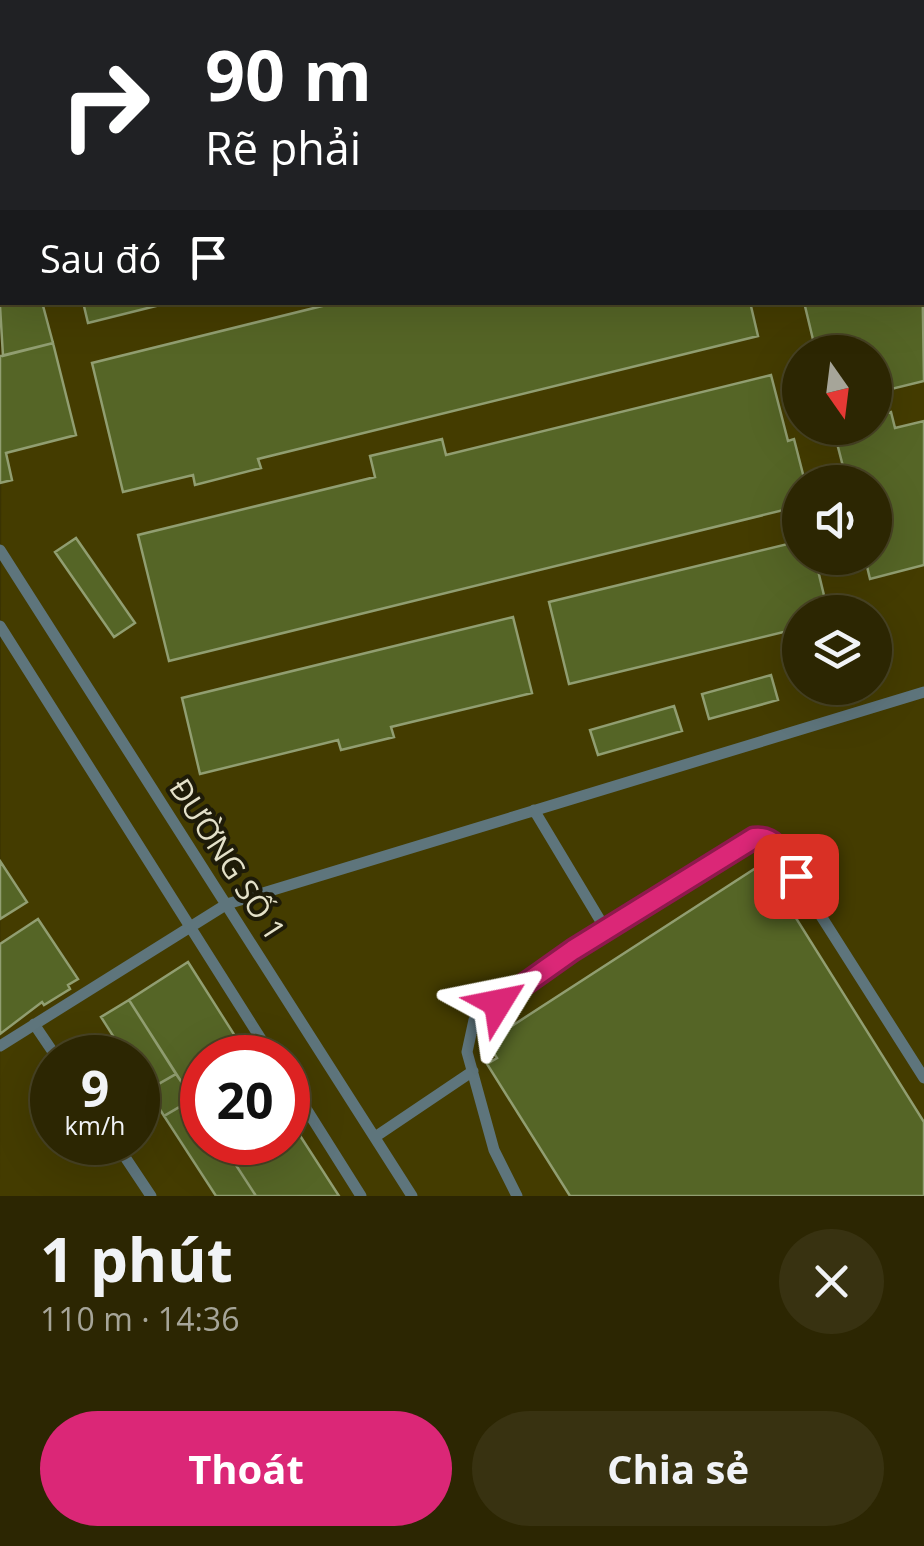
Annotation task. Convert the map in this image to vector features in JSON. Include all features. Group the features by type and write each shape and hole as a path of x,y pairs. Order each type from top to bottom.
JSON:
{"lane":[{"name":"ĐƯỜNG SỐ 1","path":"0,550 412,1196"},
{"path":"0,626 259,1035"},
{"path":"0,1046 227,904 924,692"},
{"path":"534,810 606,930"},
{"path":"518,1196 494,1150 467,1052 474,1020 606,930 743,844 766,837 774,842 924,1078"},
{"path":"34,1024 41,1035"},
{"path":"374,1136 473,1071"},
{"path":"310,1115 361,1196"},
{"path":"130,1165 151,1196"}],"shaded area":[{"path":"2,305 924,305 924,1196 0,1196"}],"building":[{"path":"43,305 53,343 3,356 0,306"},
{"path":"84,305 160,305 88,323"},
{"path":"326,305 751,305 758,336 258,459 261,468 195,485 193,475 123,492 92,363"},
{"path":"805,305 923,305 924,381 892,389 892,335 812,335"},
{"path":"53,343 76,435 6,453 12,480 0,483 0,356"},
{"path":"771,375 782,418 782,445 796,445 801,465 782,465 782,510 169,661 138,535 375,477 370,456 442,439 446,455"},
{"path":"892,416 895,428 924,421 924,565 892,573 892,465 843,465 838,445 892,445"},
{"path":"76,538 135,623 114,637 55,552"},
{"path":"782,545 782,575 819,575 824,595 782,595 782,632 569,684 549,602"},
{"path":"513,617 532,693 391,727 394,737 341,750 338,740 200,774 182,698"},
{"path":"771,675 778,700 709,719 702,694"},
{"path":"674,706 682,731 598,755 590,730"},
{"path":"0,861 27,902 0,919"},
{"path":"762,864 924,1122 924,1196 570,1196 487,1064 497,1058 487,1042"},
{"path":"38,919 78,979 68,985 70,989 44,1005 42,1002 0,1034 0,944"},
{"path":"188,962 234,1035 180,1035 180,1080 160,1048 160,1035 151,1035 129,1000"},
{"path":"129,1000 151,1035 112,1035 101,1017"},
{"path":"160,1049 176,1074 160,1083"},
{"path":"176,1074 180,1080 180,1107 164,1116 160,1110 160,1083"},
{"path":"180,1107 180,1141 164,1116"},
{"path":"310,1151 339,1196 256,1196 236,1165 310,1165"},
{"path":"196,1165 236,1165 256,1196 216,1196"}],"route":[{"path":"498,1003 573,950 754,838 766,837 774,842 796,876"}]}
